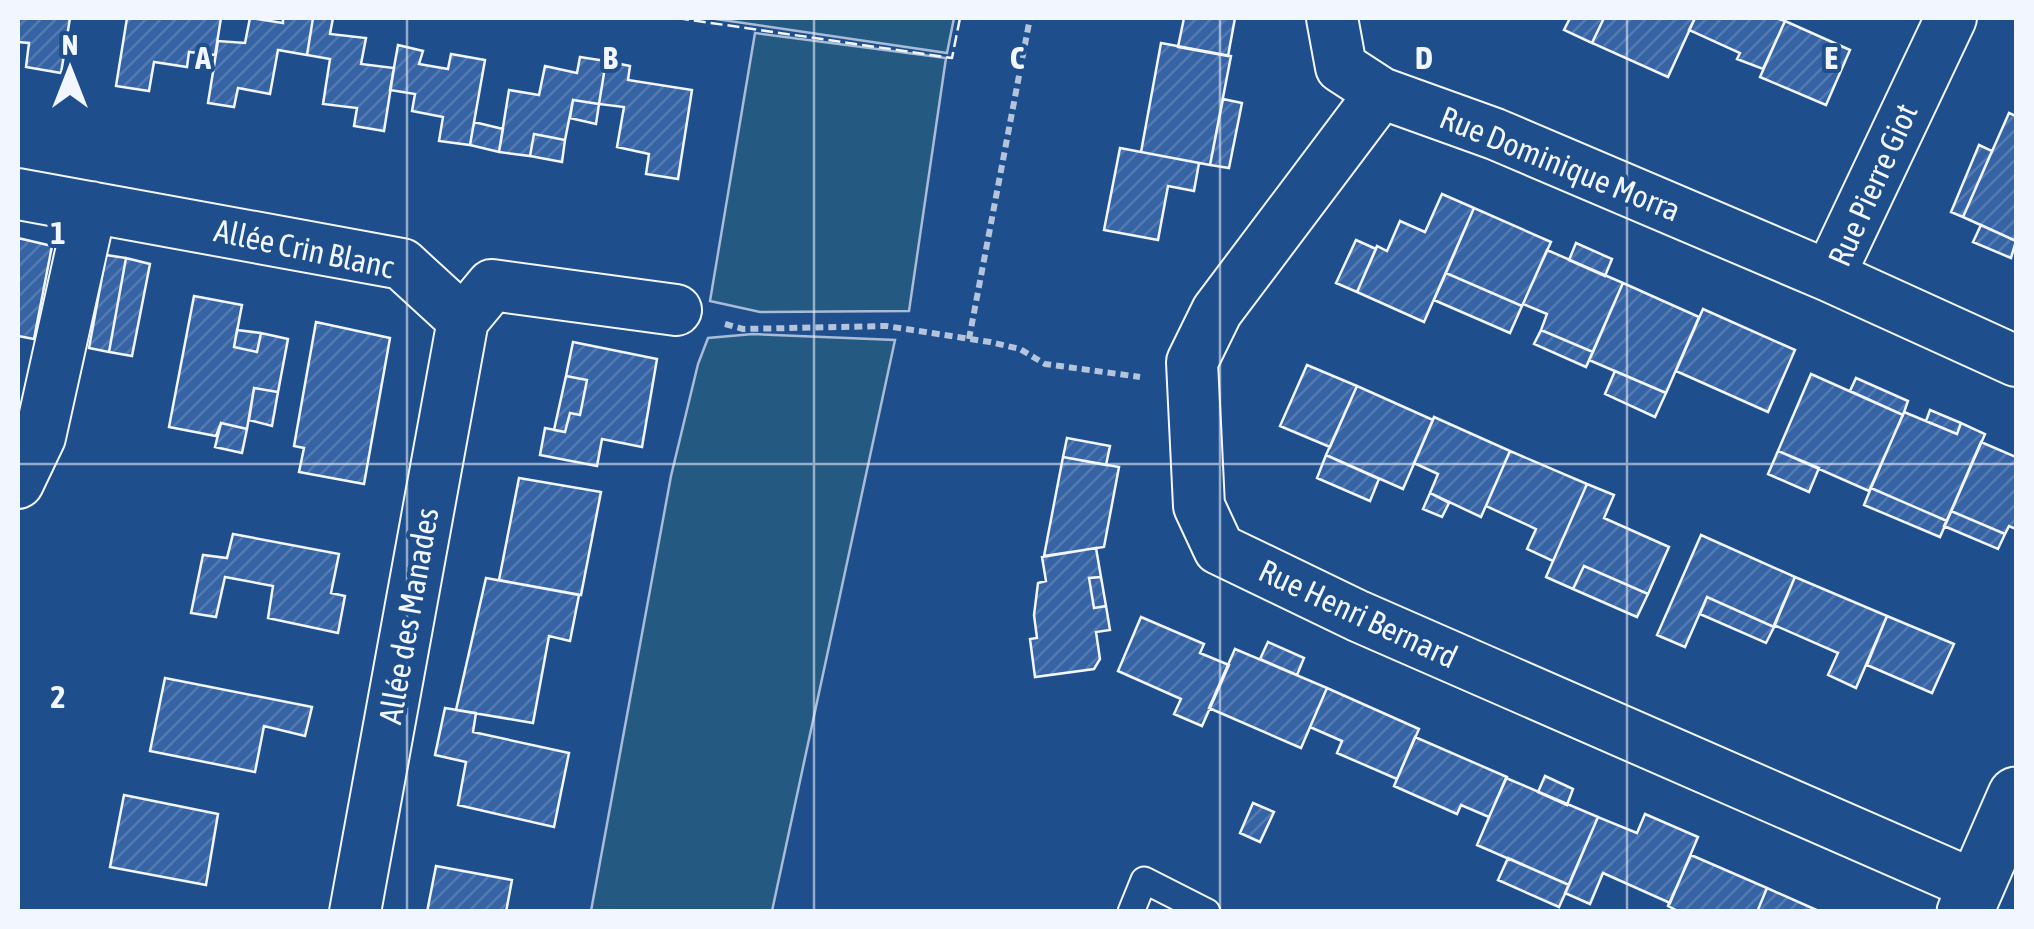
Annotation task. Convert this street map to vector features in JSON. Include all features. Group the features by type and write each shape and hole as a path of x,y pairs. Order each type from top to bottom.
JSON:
{"street":[{"name":"Rue Dominique Morra","path":"1332,18 1341,66 1381,94 1495,134 1829,276"},
{"name":"Rue Pierre Giot","path":"1950,18 1829,276 2016,361"},
{"name":"Rue Henri Bernard","path":"1381,94 1216,311 1192,362 1199,506 1218,549 1970,899"},
{"name":"Allée Crin Blanc","path":"18,194 402,264 463,320"},
{"path":"18,484 40,437 90,207"},
{"path":"463,320 492,285 676,310"},
{"name":"Allée des Manades","path":"354,912 463,320"},
{"path":"1970,899 2016,795"}],"lane":[{"path":"1131,912 1144,880 1206,912"}],"path":[{"path":"969,339 1030,18"},
{"path":"676,310 743,328 886,326 1020,349 1045,364 1193,384"}],"shaded area":[{"path":"709,18 954,18 947,53"},
{"path":"755,33 946,58 909,311 760,312 710,301"},
{"path":"753,334 895,340 772,911 591,911 671,476 698,364 708,338"}],"building":[{"path":"18,18 70,18 61,73 26,67 29,43 18,42"},
{"path":"127,18 221,18 215,55 189,52 187,67 154,62 149,91 116,86"},
{"path":"250,18 283,23 283,18 313,18 307,55 278,50 270,94 238,88 234,107 208,103 218,41 245,43"},
{"path":"313,18 333,18 330,34 366,38 361,64 394,68 384,131 354,126 357,108 323,104 330,59 307,55"},
{"path":"1184,18 1235,18 1228,56 1178,47"},
{"path":"1570,18 1604,18 1592,43 1564,30"},
{"path":"1604,18 1695,18 1668,77 1592,43"},
{"path":"1695,18 1785,21 1763,69 1737,59 1740,53 1689,30"},
{"path":"1785,21 1850,50 1826,105 1760,77"},
{"path":"1161,43 1231,56 1210,165 1141,152"},
{"path":"398,45 423,51 419,64 448,69 451,54 485,60 470,145 439,141 443,117 412,111 415,94 390,90"},
{"path":"580,57 606,61 599,104 573,100 565,140 534,134 530,156 499,152 509,90 539,95 545,66 577,73"},
{"path":"606,61 630,66 628,80 692,90 678,179 646,174 649,154 617,147 624,107 599,104"},
{"path":"1223,99 1242,103 1229,168 1210,165"},
{"path":"573,100 599,104 596,124 570,118"},
{"path":"2009,113 2016,116 2016,241 1963,217"},
{"path":"474,122 503,129 499,152 470,145"},
{"path":"534,134 565,140 562,162 530,156"},
{"path":"1979,145 1992,151 1963,217 1951,212"},
{"path":"1120,148 1199,163 1194,191 1168,186 1158,240 1104,230"},
{"path":"1442,194 1474,208 1424,322 1357,292 1377,246 1387,251 1400,221 1425,232"},
{"path":"1474,208 1551,242 1522,306 1446,273"},
{"path":"1981,225 2016,241 2011,258 1973,242"},
{"path":"18,238 52,246 34,339 18,336"},
{"path":"1356,240 1376,249 1357,292 1336,283"},
{"path":"1576,243 1612,259 1605,276 1569,260"},
{"path":"1547,250 1623,283 1593,352 1541,330 1547,314 1523,304"},
{"path":"106,255 126,258 109,352 89,348"},
{"path":"126,258 150,264 132,356 109,352"},
{"path":"1446,273 1522,306 1510,333 1434,300"},
{"path":"1623,283 1699,317 1666,393 1589,360"},
{"path":"194,296 242,305 234,347 257,352 261,333 288,339 278,392 254,388 247,429 221,423 216,436 169,427"},
{"path":"1703,309 1795,350 1768,412 1676,371"},
{"path":"316,322 390,338 364,484 299,472 304,448 294,446"},
{"path":"237,330 261,333 257,352 234,347"},
{"path":"1541,330 1593,352 1586,367 1534,344"},
{"path":"573,342 657,359 642,447 602,439 597,466 540,455 545,428 565,432 570,413 580,415 587,380 566,376"},
{"path":"1307,365 1357,386 1330,447 1280,426"},
{"path":"1615,371 1666,393 1655,417 1605,394"},
{"path":"1811,374 1903,415 1869,491 1778,451"},
{"path":"566,376 587,380 580,415 570,413 565,432 554,430"},
{"path":"1856,378 1908,401 1903,415 1850,391"},
{"path":"1357,386 1433,420 1403,489 1326,455"},
{"path":"254,388 278,392 272,426 249,420"},
{"path":"1930,410 1961,423 1957,434 1926,421"},
{"path":"1904,412 1957,434 1961,423 1985,434 1947,521 1871,488"},
{"path":"1434,417 1510,451 1481,517 1430,493 1438,474 1414,463"},
{"path":"221,423 247,429 242,453 215,447"},
{"path":"1067,438 1110,446 1106,465 1063,457"},
{"path":"1981,442 2016,457 2016,529 2009,526 2005,534 1951,511"},
{"path":"1510,451 1587,484 1553,561 1527,549 1536,529 1486,506"},
{"path":"1778,451 1819,468 1809,492 1768,474"},
{"path":"1326,455 1379,479 1370,501 1317,478"},
{"path":"1063,457 1119,467 1104,547 1044,556"},
{"path":"519,478 601,492 581,595 499,580"},
{"path":"1587,484 1614,495 1604,518 1669,547 1648,594 1584,566 1573,589 1546,577"},
{"path":"1871,488 1947,521 1940,537 1864,505"},
{"path":"1430,493 1449,503 1442,517 1423,509"},
{"path":"1951,511 2005,534 1998,549 1944,526"},
{"path":"233,534 339,554 331,593 345,596 338,633 268,618 273,586 225,577 216,617 191,613 203,555 227,558"},
{"path":"1701,535 1795,577 1774,627 1707,597 1685,647 1657,635"},
{"path":"1096,548 1101,577 1089,578 1094,608 1106,606 1110,630 1096,632 1100,659 1094,669 1035,677 1030,639 1037,638 1034,615 1038,583 1046,581 1042,557"},
{"path":"1584,566 1648,594 1637,617 1573,589"},
{"path":"1101,577 1106,606 1094,608 1089,578"},
{"path":"1795,577 1887,616 1856,688 1828,675 1838,653 1774,625"},
{"path":"486,578 579,595 570,641 549,636 533,723 456,710"},
{"path":"1707,597 1774,627 1766,643 1700,614"},
{"path":"1887,616 1954,644 1932,693 1867,665"},
{"path":"1141,617 1204,644 1200,653 1229,665 1202,726 1174,714 1181,699 1118,671"},
{"path":"1268,642 1304,658 1297,675 1260,659"},
{"path":"1235,649 1327,688 1301,748 1209,708"},
{"path":"165,678 312,707 305,736 264,726 255,772 150,751"},
{"path":"1327,688 1419,729 1397,779 1337,753 1342,741 1310,727"},
{"path":"445,708 476,713 473,732 569,753 554,827 458,805 466,762 435,755"},
{"path":"1415,737 1507,777 1489,817 1461,805 1457,814 1394,786"},
{"path":"1545,776 1573,789 1567,805 1538,792"},
{"path":"1506,778 1598,817 1569,885 1477,845"},
{"path":"124,795 218,814 206,885 110,867"},
{"path":"1253,803 1274,812 1260,842 1240,833"},
{"path":"1645,814 1698,837 1670,903 1603,873 1590,904 1565,893 1598,817 1637,833"},
{"path":"1691,855 1767,888 1757,912 1680,912 1668,906"},
{"path":"1508,858 1569,885 1559,907 1498,880"},
{"path":"436,866 512,880 506,912 427,912"},
{"path":"1767,888 1821,912 1757,912"}],"fence":[{"path":"677,18 952,58 960,18"}]}
